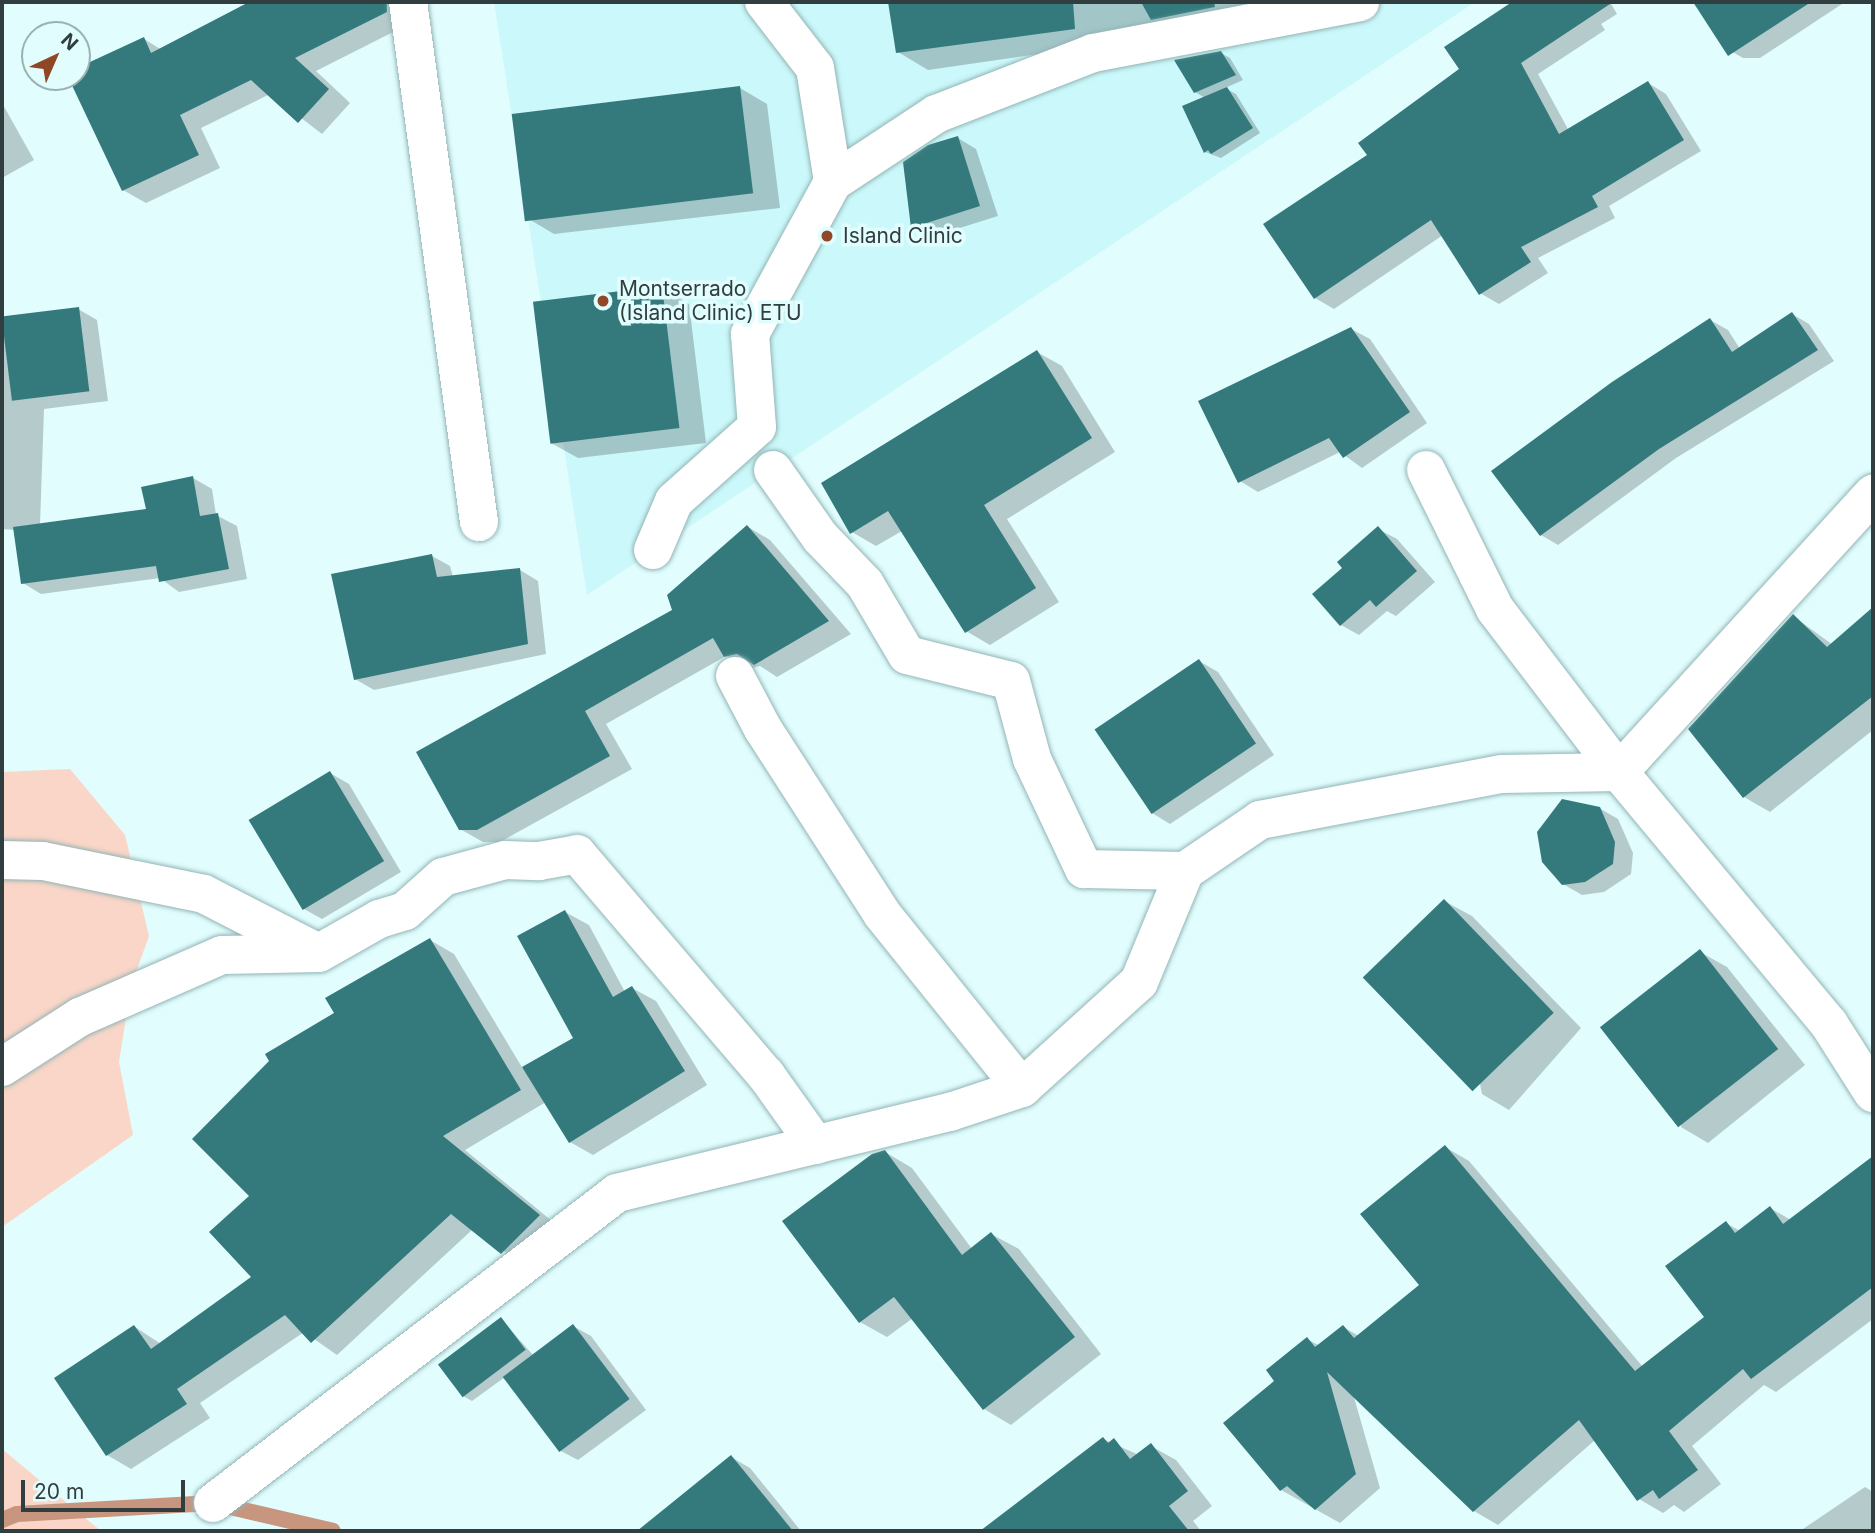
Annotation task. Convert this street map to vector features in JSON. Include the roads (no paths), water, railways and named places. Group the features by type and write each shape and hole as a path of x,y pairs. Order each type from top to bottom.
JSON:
{"street":[{"path":"408,2 479,522"},
{"path":"764,2 815,68 833,182"},
{"path":"653,551 674,501 757,427 750,334 833,182 936,114 1093,53 1360,2"},
{"path":"773,470 820,537 865,584 907,655 1011,681 1032,759 1084,869 1185,871"},
{"path":"1426,470 1495,609 1619,772 1829,1024 1873,1093"},
{"path":"213,1503 617,1193 950,1112 1022,1088 1139,982 1185,871 1260,820 1502,774 1619,772 1873,494"},
{"path":"735,676 882,914 1022,1088"},
{"path":"2,1068 80,1017 222,955 319,953 379,919 405,911 443,877 519,857 539,861 577,855 766,1075 816,1145"},
{"path":"2,860 43,861 204,894 319,953"}],"waterway":[{"path":"2,1520 17,1514 213,1503 333,1531"}],"place":[{"name":"Island Clinic","path":"827,236"},
{"name":"Montserrado (Island Clinic) ETU","path":"603,301"}]}
